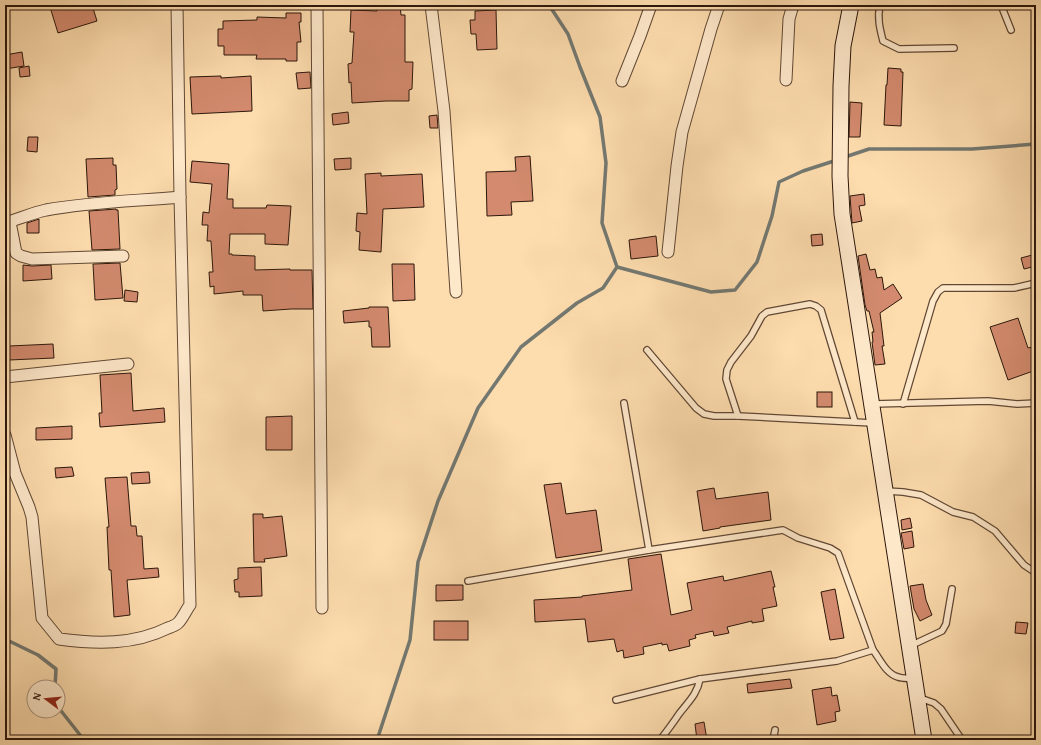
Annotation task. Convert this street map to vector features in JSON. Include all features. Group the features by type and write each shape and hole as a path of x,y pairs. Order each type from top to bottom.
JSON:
{"street":[{"path":"5,435 15,473 32,517 42,618 59,639 79,642 123,642 156,634 178,623 190,605 177,5"},
{"path":"317,5 322,608"},
{"path":"431,5 444,112 456,292"},
{"path":"622,81 651,5"},
{"path":"668,252 682,132 719,5"},
{"path":"786,80 789,18 793,5"},
{"path":"851,5 843,46 841,86 840,176 842,214 924,740"},
{"path":"122,256 32,259 21,256 16,253 8,222 46,210 180,198"},
{"path":"5,377 128,364"}],"lane":[{"path":"880,5 878,14 883,41 899,49 954,48"},
{"path":"1001,5 1011,30"},
{"path":"903,404 933,301 938,292 943,288 1014,288 1036,283"},
{"path":"738,416 726,379 727,370 731,362 752,336 762,316 766,312 810,304 821,310 855,422"},
{"path":"647,350 696,408 704,414 714,416 875,423"},
{"path":"872,404 988,401 1018,404 1036,403"},
{"path":"624,403 649,550"},
{"path":"886,491 921,495 953,512 973,517 995,531 1024,565 1036,573"},
{"path":"468,581 649,550 783,530 798,538 830,548 838,553 873,650 887,670 893,675 899,678 914,678"},
{"path":"909,646 942,631 946,624 952,589"},
{"path":"616,700 700,680 837,661 873,650"},
{"path":"660,740 680,712 692,699 699,688 700,680"},
{"path":"917,697 934,703 941,709 962,740"},
{"path":"773,740 775,730"}],"building":[{"path":"58,5 92,5 97,21 58,33 50,7"},
{"path":"400,5 401,15 405,15 405,62 413,62 412,89 409,90 409,101 352,103 348,64 352,63 354,32 350,32 351,10 377,11 377,6"},
{"path":"496,10 497,49 477,50 476,34 471,34 470,20 475,20 475,11"},
{"path":"286,13 301,13 301,22 299,22 301,42 297,42 297,61 286,61 286,59 256,59 257,55 224,55 224,46 218,46 218,29 223,29 223,21 257,20 257,17 286,18"},
{"path":"22,52 24,66 5,69 5,55"},
{"path":"29,66 30,76 20,77 19,68"},
{"path":"888,68 901,69 901,72 903,72 901,126 884,125"},
{"path":"310,72 311,88 298,89 296,73"},
{"path":"221,76 221,78 251,76 252,111 192,114 190,77"},
{"path":"850,102 862,103 860,137 849,137"},
{"path":"348,112 349,123 333,125 332,114"},
{"path":"437,115 438,128 430,128 429,116"},
{"path":"28,137 38,137 37,152 27,151"},
{"path":"530,156 533,201 511,202 512,215 487,216 486,172 516,171 515,157"},
{"path":"113,158 113,165 116,165 117,189 115,190 115,195 88,197 86,159"},
{"path":"351,158 351,169 335,170 334,159"},
{"path":"192,161 229,164 227,199 233,199 233,208 266,208 267,205 291,206 288,245 265,244 265,234 230,234 229,254 255,256 255,270 312,270 313,309 263,311 262,295 243,295 243,291 214,294 214,286 210,287 209,272 213,272 211,241 207,241 208,225 202,225 203,212 209,213 212,184 190,182"},
{"path":"381,173 381,176 422,174 424,207 383,209 381,252 359,250 360,232 356,231 357,213 367,214 365,174"},
{"path":"864,194 865,205 859,206 862,221 852,223 850,196"},
{"path":"118,210 120,249 92,250 89,211"},
{"path":"39,219 39,233 27,233 27,223"},
{"path":"822,234 823,245 812,246 811,235"},
{"path":"656,236 658,256 631,259 629,240"},
{"path":"866,254 870,270 875,269 877,278 882,277 884,290 893,284 902,298 880,313 884,346 882,346 885,364 875,365 872,342 872,332 874,332 869,311 867,311 865,305 858,256"},
{"path":"1036,254 1036,266 1024,269 1021,258"},
{"path":"120,263 123,298 95,300 93,264"},
{"path":"392,264 414,264 415,300 393,301"},
{"path":"23,265 51,265 52,279 23,281"},
{"path":"125,290 138,292 137,302 124,301"},
{"path":"369,307 388,307 390,347 372,347 371,327 369,327 369,321 344,323 343,311"},
{"path":"1018,318 1028,348 1036,346 1036,370 1008,380 990,327"},
{"path":"53,344 54,358 9,360 9,346"},
{"path":"131,373 133,411 164,408 165,422 100,427 99,413 102,413 100,375"},
{"path":"817,392 832,392 832,407 817,407"},
{"path":"292,416 292,450 266,450 266,417"},
{"path":"72,426 72,439 36,440 36,428"},
{"path":"72,467 74,476 56,478 55,468"},
{"path":"149,472 150,483 132,484 131,473"},
{"path":"127,477 131,526 136,526 137,536 142,536 144,569 158,568 159,577 127,580 130,615 114,617 111,570 109,570 107,527 109,527 105,478"},
{"path":"561,483 566,514 596,510 602,551 556,558 544,485"},
{"path":"714,488 716,499 768,492 771,520 720,527 703,531 697,491"},
{"path":"253,514 263,514 263,518 282,516 287,556 264,559 265,562 254,562"},
{"path":"910,518 912,528 902,530 901,520"},
{"path":"912,531 914,547 904,549 901,533"},
{"path":"661,554 671,615 692,610 687,583 723,576 724,581 771,571 775,587 773,587 777,606 762,609 764,621 752,623 752,621 727,627 729,633 714,636 713,631 695,635 696,638 689,640 690,646 669,651 667,644 662,645 662,643 643,647 644,654 624,658 623,650 617,652 614,639 588,642 585,619 535,622 534,600 582,597 632,590 628,559"},
{"path":"261,567 262,596 239,597 239,592 235,592 234,580 238,579 238,568"},
{"path":"923,584 926,600 932,615 920,621 914,609 910,586"},
{"path":"436,585 463,585 463,600 436,601"},
{"path":"835,589 844,638 830,640 821,592"},
{"path":"434,621 468,621 468,640 434,640"},
{"path":"1016,622 1028,623 1026,634 1015,633"},
{"path":"790,679 792,688 748,693 747,684"},
{"path":"831,687 832,696 837,695 840,711 835,712 836,721 817,725 812,690"},
{"path":"704,722 707,740 697,740 695,724"}],"waterway":[{"path":"377,740 410,640 418,562 438,501 478,408 521,347 577,303 603,288 617,267 602,223 606,163 600,117 568,34 549,5"},
{"path":"845,157 869,149 972,149 1036,144"},
{"path":"617,267 711,292 735,290 757,262 772,216 779,182 803,171 837,160"},
{"path":"5,639 38,655 56,669 55,679"},
{"path":"66,717 84,740"}]}
